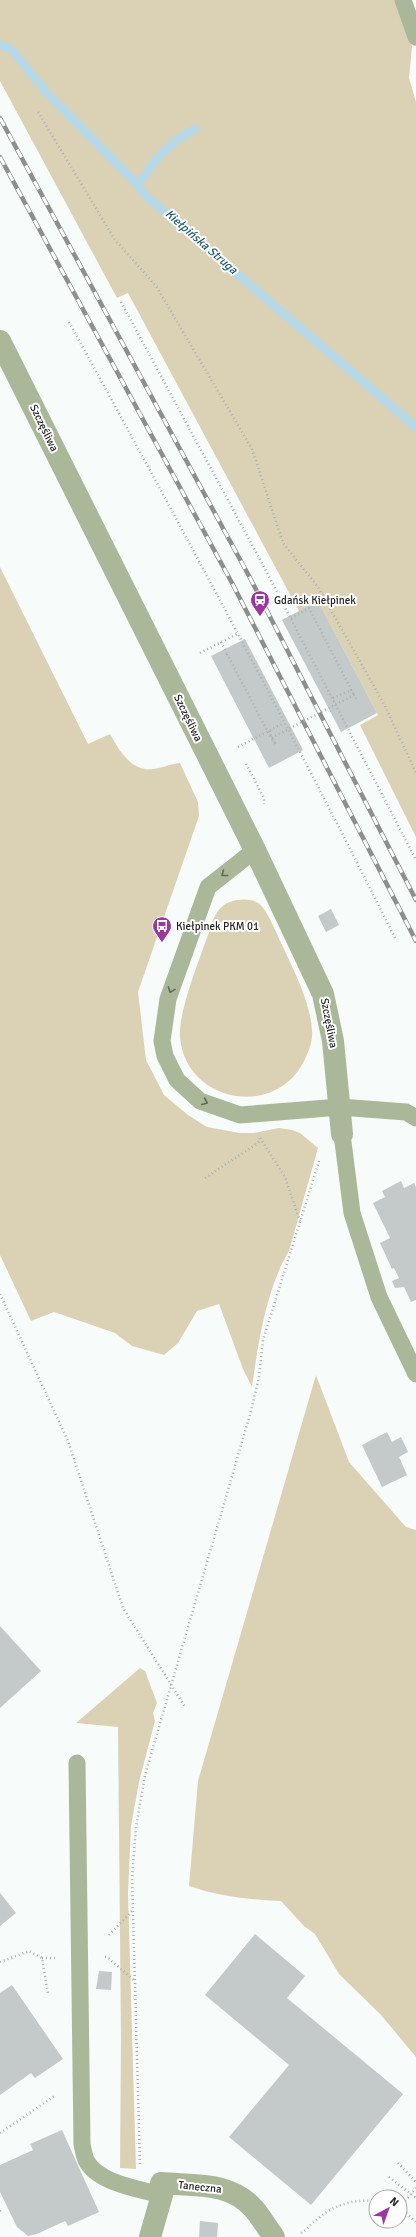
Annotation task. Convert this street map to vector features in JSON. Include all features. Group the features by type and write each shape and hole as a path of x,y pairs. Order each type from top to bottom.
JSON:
{"street":[{"name":"Szczęśliwa","path":"0,341 255,850 323,994 333,1041 342,1134"},
{"name":"Taneczna","path":"150,2237 162,2195 161,2183 204,2185 227,2189 244,2199 254,2209 274,2237"}],"lane":[{"path":"403,0 416,37"},
{"path":"255,850 208,887 168,999 162,1041 165,1056 177,1080 200,1101 240,1115 340,1107 406,1112 416,1118"},
{"path":"342,1134 352,1214 379,1297 416,1374"},
{"path":"77,1763 82,2144 87,2161 99,2173 117,2184 162,2195"}],"path":[{"path":"38,112 115,240 156,286 252,449 283,543 318,587 385,706 416,773"},
{"path":"120,302 291,618 416,860"},
{"path":"69,322 237,634 396,940"},
{"path":"291,618 309,608 357,700 351,689 333,698"},
{"path":"200,653 237,634"},
{"path":"221,642 275,744 269,731"},
{"path":"271,738 354,695"},
{"path":"238,747 284,723"},
{"path":"246,764 264,798"},
{"path":"205,1178 258,1143 260,1139 285,1177 300,1222"},
{"path":"140,2168 132,1878 136,1827 145,1775 170,1682 251,1411 259,1376 263,1340 321,1157"},
{"path":"0,1294 68,1441 124,1608 185,1707"},
{"path":"109,1935 134,1910"},
{"path":"0,1962 29,1951 42,1958 57,1958"},
{"path":"107,1957 136,1981"},
{"path":"42,1958 48,1994"},
{"path":"0,2133 47,2100"},
{"path":"398,2163 416,2182"},
{"path":"389,2177 416,2198"},
{"path":"408,2198 416,2188"},
{"path":"305,2231 318,2218 343,2203 359,2200 368,2201"},
{"path":"408,2214 416,2222"}],"shaded area":[{"path":"0,0 398,0 412,46 409,78 416,102 416,837 360,725 378,715 319,603 300,613 128,293 117,298 0,81"},
{"path":"0,567 88,744 110,734 117,747 127,759 138,767 153,769 180,763 198,802 199,816 138,992 146,1060 164,1095 188,1115 207,1127 240,1133 254,1133 279,1128 292,1130 300,1133 318,1148 289,1251 274,1282 264,1317 252,1387 243,1369 219,1304 197,1311 178,1343 164,1355 132,1346 115,1333 54,1312 31,1321 0,1255"},
{"path":"242,899 258,903 269,916 305,998 311,1019 312,1030 308,1052 292,1078 274,1091 254,1096 234,1096 214,1089 198,1077 186,1059 180,1037 180,1025 187,995 213,920 225,904"},
{"path":"316,1375 349,1462 406,1527 416,1530 416,2057 381,2015 339,1974 315,1934 304,1926 281,1901 234,1897 189,1886 198,1781"},
{"path":"140,1668 145,1671 157,1703 153,1713 155,1721 139,1782 131,1826 128,1893 136,2169 120,2168 121,2039 118,1727 76,1723"}],"building":[{"path":"318,601 377,713 341,732 282,620"},
{"path":"245,639 303,750 269,768 211,656"},
{"path":"331,909 339,925 326,932 318,916"},
{"path":"401,1181 404,1188 414,1183 416,1187 416,1300 411,1302 404,1287 395,1288 392,1281 399,1278 394,1268 392,1269 380,1243 390,1238 373,1203 385,1197 382,1191"},
{"path":"387,1432 392,1442 401,1437 408,1452 399,1457 407,1475 382,1487 362,1445"},
{"path":"0,1626 41,1671 0,1708"},
{"path":"0,1893 16,1913 0,1926"},
{"path":"255,1934 305,1976 287,1998 403,2094 311,2205 229,2137 289,2065 205,1995"},
{"path":"99,1971 112,1972 111,1990 96,1989"},
{"path":"12,1985 63,2059 35,2078 31,2073 0,2095 0,1993"},
{"path":"62,2130 99,2212 68,2226 65,2221 37,2234 28,2236 17,2227 0,2192 0,2165 33,2150 30,2144"},
{"path":"200,2221 218,2223 217,2237 199,2237"}],"waterway":[{"name":"Kiełpińska Struga","path":"0,45 11,49 47,93 138,185 144,194 416,427"},
{"path":"138,185 163,152 185,134 195,129"}],"railway":[{"path":"0,118 249,576 416,900"},
{"path":"0,157 232,583 416,941"}],"place":[{"name":"Gdańsk Kiełpinek","path":"260,617"},
{"name":"Kiełpinek PKM 01","path":"162,943"}]}
